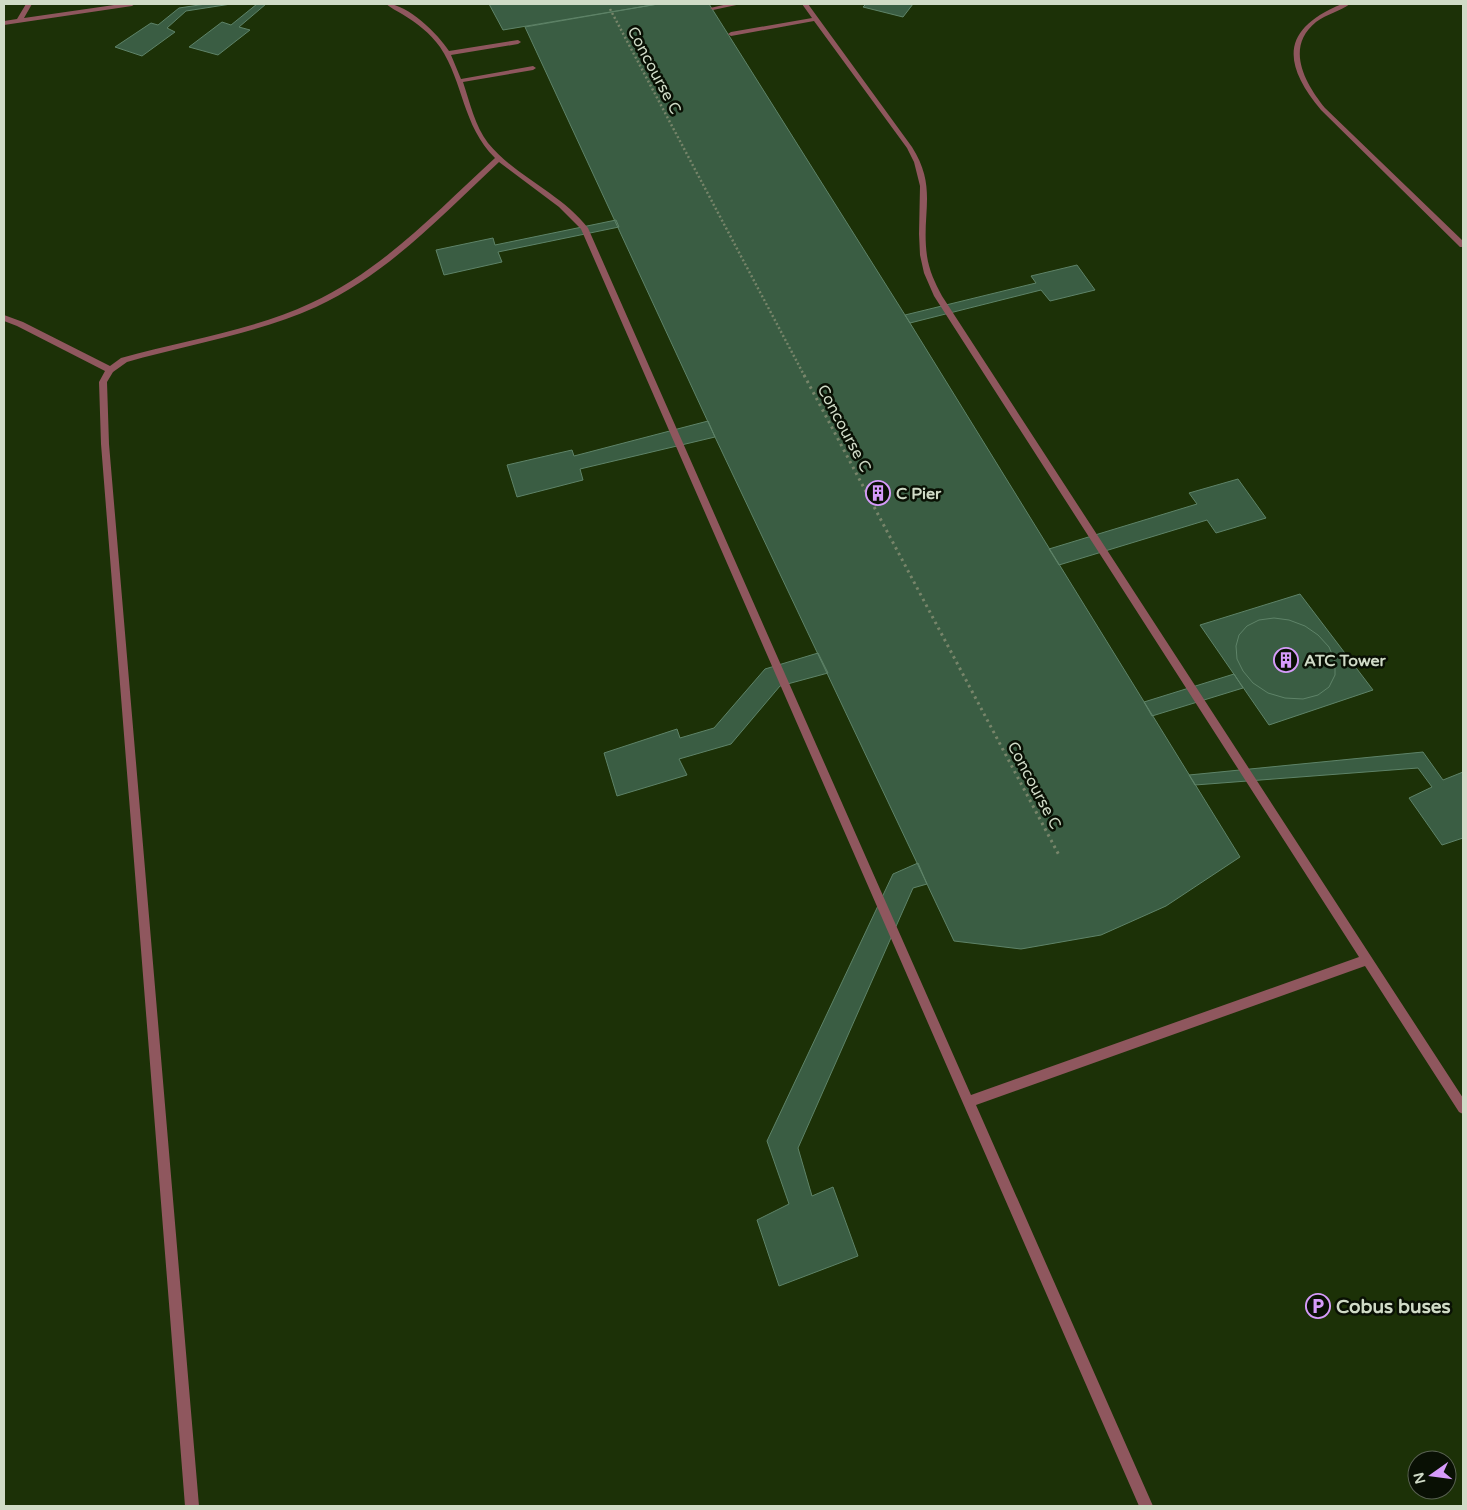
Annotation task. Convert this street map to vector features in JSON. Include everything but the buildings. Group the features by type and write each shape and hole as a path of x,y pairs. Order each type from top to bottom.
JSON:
{"lane":[{"path":"19,21 29,4"},
{"path":"76,4 82,12"},
{"path":"4,23 132,4"},
{"path":"389,4 413,16 433,32 449,53 460,81 471,119 478,132 499,158 572,215 584,228 1146,1506"},
{"path":"714,8 738,4"},
{"path":"805,4 814,19 910,148 922,171 925,183 923,248 925,264 938,296 1463,1108"},
{"path":"1347,4 1326,13 1305,30 1296,47 1296,67 1299,77 1313,99 1463,245"},
{"path":"731,34 814,19"},
{"path":"449,53 518,42"},
{"path":"460,81 533,68"},
{"path":"192,1506 105,444 103,382 110,370 124,360 283,318 340,292 388,260 499,158"},
{"path":"4,318 20,324 110,370"},
{"path":"969,1102 1367,960"}],"path":[{"name":"Concourse C","path":"610,9 1060,857"}],"shaded area":[{"path":"4,4 1463,4 1463,1506 4,1506"}],"place":[{"name":"C Pier","path":"878,493"},
{"name":"ATC Tower","path":"1286,660"},
{"name":"Cobus buses","path":"1318,1306"}]}
